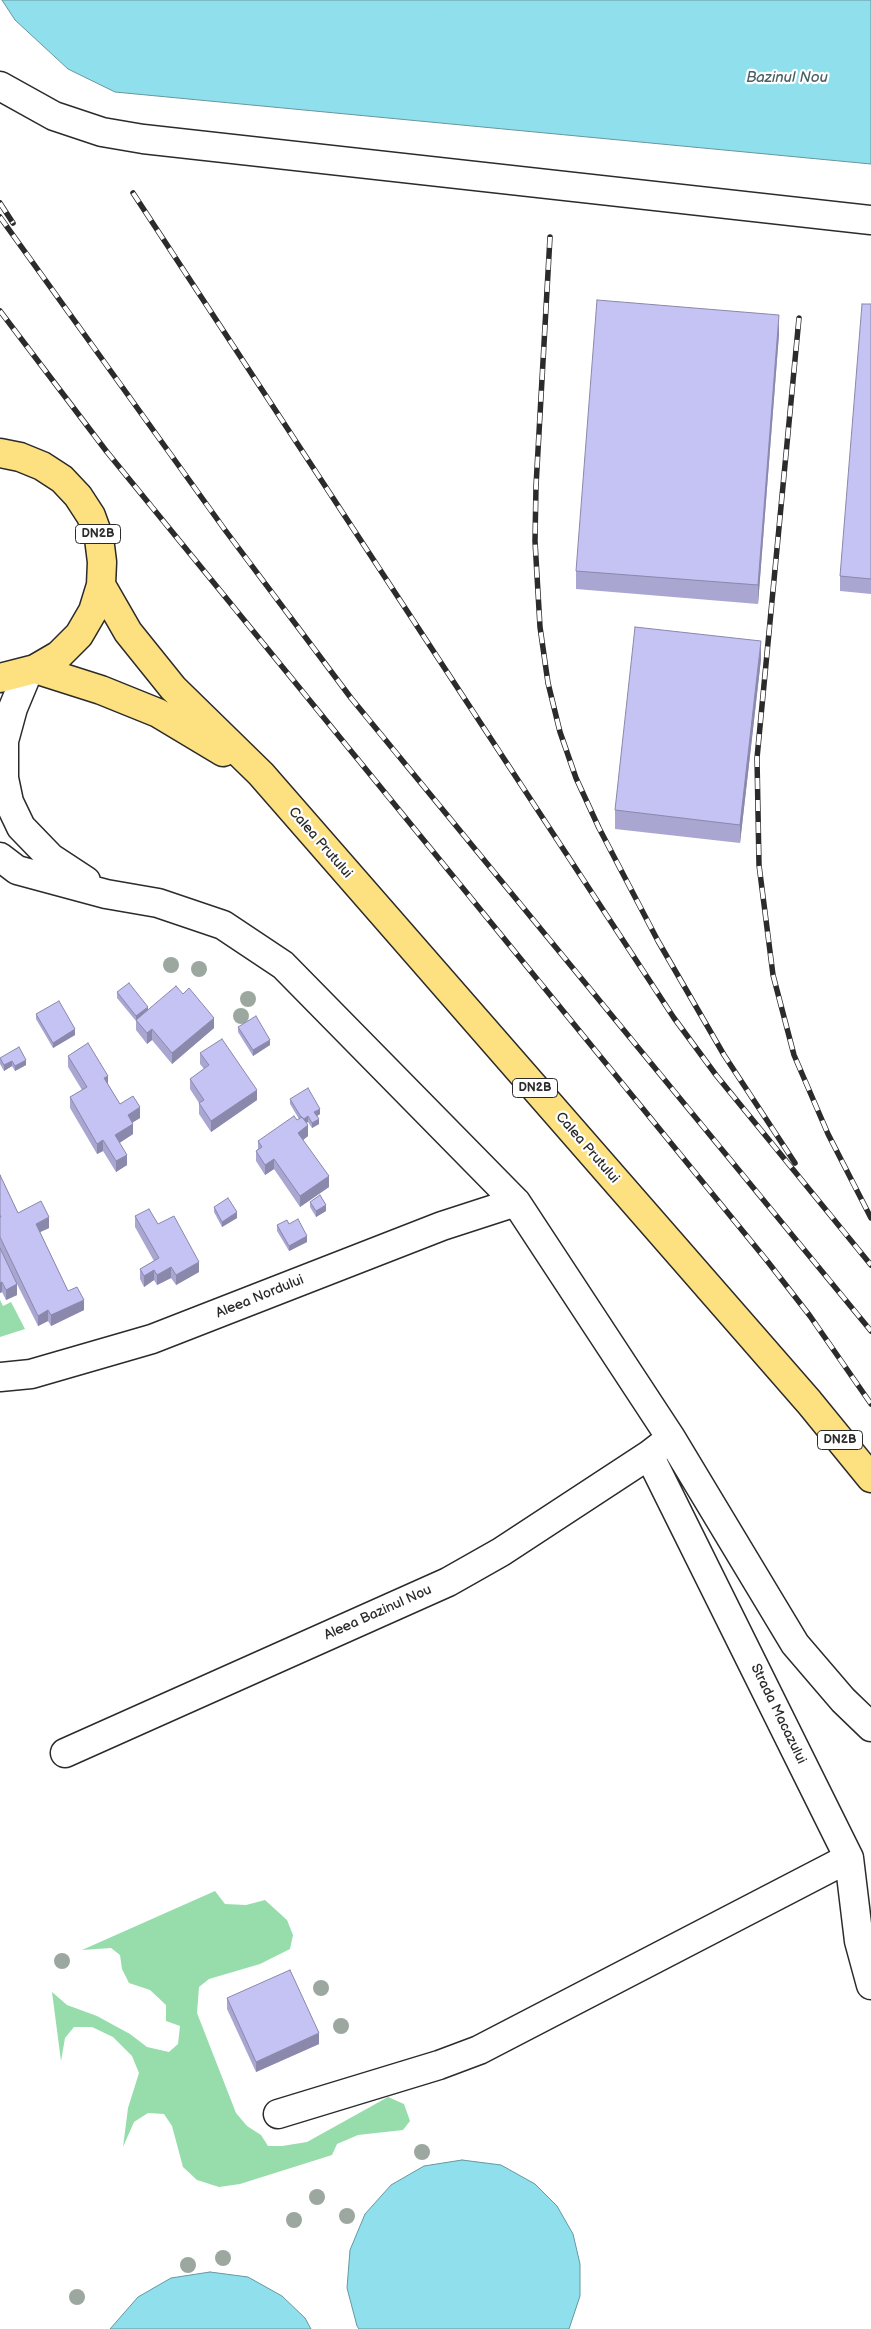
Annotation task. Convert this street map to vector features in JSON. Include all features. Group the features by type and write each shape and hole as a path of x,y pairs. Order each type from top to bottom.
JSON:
{"highway":[{"name":"DN2B","path":"0,453 20,457 42,466 62,479 78,496 91,516 99,538 102,562 101,585 93,612 79,636 59,655 31,671 0,678"},
{"name":"Calea Prutului","path":"101,585 128,632 173,688 261,774 809,1402 871,1478"},
{"name":"Calea Prutului","path":"31,671 101,690 158,713 261,774"}],"street":[{"path":"0,86 54,116 102,132 143,139 871,220"},
{"path":"31,671 13,708 4,741 4,778 9,802 21,827 51,858 106,894"},
{"path":"0,857 17,870 106,894 158,903 223,925 284,965 516,1202 671,1438 795,1644 843,1700 871,1727"},
{"name":"Aleea Nordului","path":"0,1377 31,1374 152,1339 442,1226 516,1202"},
{"name":"Aleea Bazinul Nou","path":"65,1753 448,1582 500,1552 649,1455 671,1438"},
{"name":"Strada Macazului","path":"649,1455 850,1858 859,1941 871,1985"},
{"path":"278,2114 439,2065 479,2050 850,1858"}],"green space":[{"path":"0,1300 3,1306 11,1302 25,1329 0,1337"},
{"path":"215,1891 225,1904 246,1905 265,1900 287,1920 293,1935 290,1949 260,1964 209,1979 199,1987 197,2013 236,2113 247,2126 261,2135 268,2146 282,2146 307,2142 388,2097 404,2104 410,2121 403,2130 358,2135 337,2144 332,2155 240,2184 219,2187 197,2180 183,2167 172,2126 164,2114 148,2113 134,2122 123,2147 128,2108 139,2073 132,2056 113,2037 92,2027 74,2027 65,2038 61,2061 52,1992 67,2005 97,2016 130,2034 147,2047 169,2052 178,2044 180,2026 166,2021 166,2005 150,1990 129,1983 122,1969 120,1955 111,1948 82,1950"}],"water":[{"name":"Bazinul Nou","path":"2,0 871,0 871,164 115,92 68,69 15,20"},
{"path":"462,2160 501,2165 535,2184 557,2206 573,2234 580,2264 580,2296 569,2329 359,2329 357,2326 347,2288 350,2250 365,2214 391,2185 424,2166"},
{"path":"210,2272 248,2277 282,2296 305,2318 311,2329 110,2329 138,2297 171,2278"}],"building":[{"path":"597,300 779,315 758,585 576,571"},
{"path":"862,304 871,304 871,579 840,576"},
{"path":"635,627 761,641 740,825 615,810"},
{"path":"129,983 148,1007 136,1016 117,992"},
{"path":"176,986 183,994 189,988 214,1018 172,1053 152,1029 147,1033 136,1020"},
{"path":"59,1001 75,1029 53,1043 36,1014"},
{"path":"256,1016 270,1040 253,1050 238,1027"},
{"path":"222,1039 257,1090 211,1121 199,1103 204,1100 190,1079 209,1065 200,1053"},
{"path":"88,1043 108,1076 104,1078 120,1104 133,1096 140,1107 128,1115 133,1124 115,1135 127,1155 116,1161 103,1140 97,1144 70,1097 87,1087 68,1056"},
{"path":"19,1047 26,1060 15,1066 12,1061 4,1065 0,1058"},
{"path":"308,1088 320,1109 314,1112 319,1119 312,1123 308,1116 304,1119 301,1117 290,1099"},
{"path":"294,1116 297,1120 302,1117 308,1125 298,1133 329,1176 300,1196 274,1159 265,1165 256,1151 262,1147 258,1141"},
{"path":"0,1175 18,1213 41,1201 49,1217 36,1224 68,1291 77,1287 84,1300 51,1315 48,1310 38,1316 0,1237"},
{"path":"320,1195 326,1205 316,1211 310,1202"},
{"path":"228,1198 237,1212 222,1222 214,1207"},
{"path":"149,1209 158,1224 174,1216 199,1262 176,1275 171,1267 157,1275 154,1270 144,1276 140,1269 159,1258 135,1216"},
{"path":"298,1219 307,1236 289,1246 277,1225 287,1220 289,1224"},
{"path":"0,1248 17,1284 6,1290 2,1282 0,1283"},
{"path":"290,1970 319,2033 256,2062 227,1998"}],"railway":[{"path":"133,193 674,1018 716,1075 871,1265"},
{"path":"0,203 13,223"},
{"path":"0,217 225,530 351,698 871,1331"},
{"path":"550,237 536,486 535,541 540,627 548,683 560,732 576,778 599,828 658,941 724,1055 795,1163"},
{"path":"0,311 107,452 768,1262 810,1316 871,1404"},
{"path":"799,318 757,758 759,865 773,975 794,1055 828,1134 871,1218"}]}
